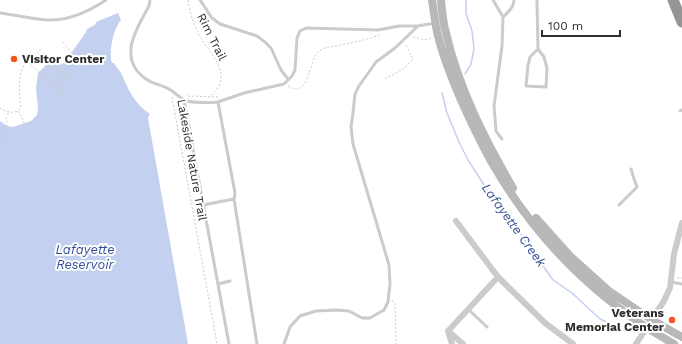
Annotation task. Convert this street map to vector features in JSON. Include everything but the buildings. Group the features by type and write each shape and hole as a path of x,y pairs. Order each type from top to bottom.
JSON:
{"highway":[{"path":"673,0 682,22"}],"main road":[{"path":"432,0 438,37 457,92 491,162 510,193 535,227 565,262 604,298 646,328 674,344"},
{"path":"441,0 450,49 469,104 496,159 513,188 540,224 570,256 608,291 652,320 682,337"}],"street":[{"path":"456,221 498,277 545,323 574,344"},
{"path":"638,343 664,301 670,288 674,254 682,223"},
{"path":"448,331 498,277"},
{"path":"448,331 452,344"},
{"path":"448,331 463,344"}],"lane":[{"path":"0,14 42,20 62,19 78,15 106,0"},
{"path":"150,0 149,6 132,39 132,59 139,74 147,80 184,98 211,103 244,93 284,84 292,76 295,70 297,38 300,31 306,28 378,30 399,26 418,26 435,23"},
{"path":"200,0 212,18 220,24 257,36 265,42 271,48 281,70 288,79"},
{"path":"441,0 435,23 450,49"},
{"path":"493,0 503,17 502,46 494,106 496,131 502,139"},
{"path":"503,17 509,12 514,0"},
{"path":"537,0 538,49 544,57 547,68 546,87 526,86 530,57 538,49"},
{"path":"284,344 290,327 300,316 316,311 336,310 349,311 362,318 370,318 384,310 388,302 390,284 389,265 353,144 351,126 355,94 359,86 376,62 404,40 418,26"},
{"path":"184,98 229,344"},
{"path":"218,102 235,193 234,199 257,344"},
{"path":"620,206 637,187 631,168"},
{"path":"203,205 234,199"},
{"path":"218,284 230,281"},
{"path":"671,282 682,284"},
{"path":"468,309 488,327"}],"path":[{"name":"Rim Trail","path":"188,0 195,27 214,57 219,70 220,83 210,97"},
{"path":"63,42 75,58 101,33"},
{"path":"284,84 293,89 298,90 301,88 319,51 371,38 383,33"},
{"path":"409,35 414,38 424,40 438,37"},
{"path":"385,79 404,69 413,59 404,40"},
{"path":"0,108 9,112 21,108 19,90 22,70 27,62 38,53 42,46"},
{"path":"38,53 68,78"},
{"path":"48,66 52,61"},
{"path":"27,62 64,93"},
{"path":"50,68 55,63"},
{"path":"53,70 58,65"},
{"path":"56,72 60,67"},
{"path":"58,75 63,69"},
{"path":"39,76 43,71"},
{"path":"61,76 66,71"},
{"path":"42,78 46,74"},
{"path":"64,79 68,74"},
{"path":"45,80 49,76"},
{"path":"67,81 71,76"},
{"path":"47,82 51,78"},
{"path":"50,85 54,80"},
{"path":"52,87 56,82"},
{"path":"55,89 59,84"},
{"path":"57,91 61,86"},
{"path":"60,93 64,89"},
{"path":"62,96 66,91"},
{"name":"Lakeside Nature Trail","path":"171,91 217,344"},
{"path":"210,97 211,103"},
{"name":"Lakeside Nature Trail","path":"184,98 218,97"},
{"path":"18,110 24,126"},
{"path":"8,145 1,142 7,126 6,118 9,112"},
{"path":"389,294 395,305 396,344"}],"water":[{"name":"Lafayette Reservoir","path":"118,13 121,20 118,23 114,34 111,47 111,59 136,101 150,114 148,118 188,344 0,344 0,121 7,126 13,127 31,121 37,115 38,108 36,88 38,73 49,62 53,61 62,64 65,62 87,29 95,25 96,22"}],"waterway":[{"name":"Lafayette Creek","path":"465,74 471,64 474,49 472,31 466,13 466,0"},
{"name":"Lafayette Creek","path":"442,93 447,113 468,160 495,202 506,213 553,280 572,293 600,319 621,329"}],"place":[{"name":"Visitor Center","path":"14,59"},
{"name":"Veterans Memorial Center","path":"672,320"}]}
